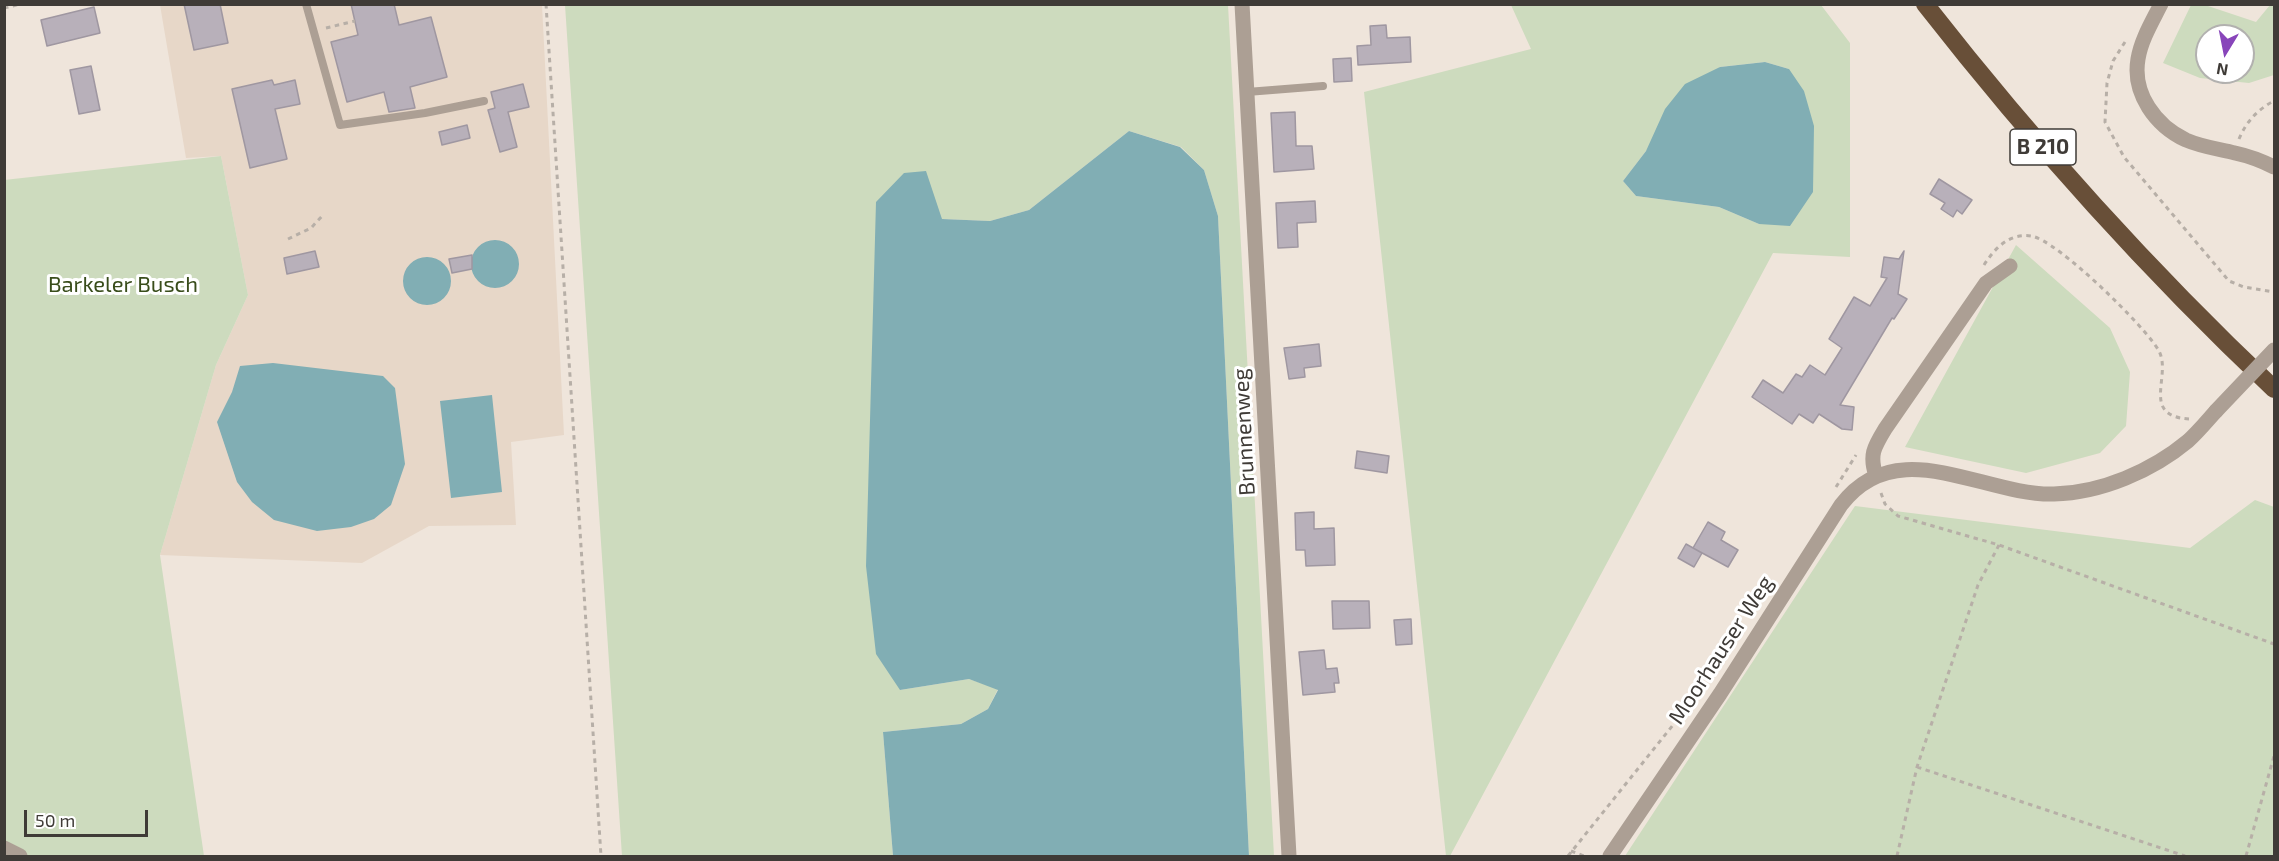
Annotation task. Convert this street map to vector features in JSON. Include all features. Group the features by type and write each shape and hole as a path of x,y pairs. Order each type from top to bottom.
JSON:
{"highway":[{"name":"B 210","path":"1925,4 2060,168 2105,218 2167,284 2274,389"}],"street":[{"name":"Brunnenweg","path":"1242,4 1288,856"},
{"path":"2161,4 2146,34 2138,59 2137,78 2145,101 2156,118 2168,130 2187,141 2274,166"},
{"path":"1876,476 1872,463 1873,452 1885,429 1986,283 2010,266"},
{"name":"Moorhauser Weg","path":"1610,856 1726,686 1841,505 1853,490 1876,476 1903,469 1947,472 1995,487 2026,493 2055,494 2090,489 2126,478 2159,461 2188,441 2274,350"},
{"path":"4,848 20,856"}],"lane":[{"path":"306,4 340,125 424,113 484,101"},
{"path":"1247,92 1323,86"}],"path":[{"path":"4,8 21,4"},
{"path":"546,4 601,856"},
{"path":"312,30 355,21"},
{"path":"2128,37 2113,61 2107,83 2105,122 2124,157 2229,281 2244,287 2274,292"},
{"path":"2235,153 2243,128 2255,114 2274,101"},
{"path":"288,239 311,228 324,214"},
{"path":"1982,268 1995,248 2012,238 2039,237 2066,257 2127,313 2159,352 2160,396 2164,409 2175,418 2192,420"},
{"path":"1830,496 1862,446"},
{"path":"1876,476 1885,504 1898,516 1999,545 2274,644"},
{"path":"1897,856 1917,767 1978,585 1999,545"},
{"path":"1568,856 1677,720 1694,706"},
{"path":"2246,856 2274,756"},
{"path":"1917,767 2185,856"},
{"path":"1571,851 1584,856"}],"shaded area":[{"path":"160,5 542,5 564,435 511,442 516,525 429,526 362,563 160,555 216,365 248,295 221,156 186,158"}],"green space":[{"path":"565,5 1228,5 1274,856 1249,856 1218,216 1204,170 1181,147 1129,131 1029,210 990,221 942,219 900,690 969,679 998,689 988,709 961,724 883,732 893,856 622,856"},
{"path":"1511,5 1821,5 1850,43 1850,257 1773,253 1450,856 1446,856 1364,92 1531,49","holes":["1765,62 1789,69 1759,224 1719,207 1636,196 1623,181 1646,151 1720,67"]},
{"path":"2191,5 2205,5 2256,22 2270,5 2274,5 2274,75 2255,81 2255,24 2195,24 2195,76 2163,63"},
{"name":"Barkeler Busch","path":"221,156 248,295 216,365 160,555 204,856 5,856 4,180"},
{"path":"2016,245 2110,328 2130,372 2126,426 2100,453 2026,473 1905,447"},
{"path":"2255,500 2274,507 2274,856 1625,856 1855,506 2190,548"}],"water":[{"path":"1765,62 1789,69 1804,91 1814,126 1813,192 1790,226 1759,224 1719,207 1636,196 1623,181 1646,151 1665,109 1685,84 1720,67"},
{"path":"1129,131 1180,147 1204,170 1218,216 1249,856 893,856 883,732 961,724 988,709 998,690 969,679 900,690 876,654 866,566 876,202 904,173 926,171 942,219 990,221 1029,210"},
{"path":"495,240 512,247 519,264 512,281 495,288 478,281 471,264 478,247"},
{"path":"422,257 432,257 444,264 451,276 451,286 444,298 432,305 422,305 407,294 403,286 403,276 414,261"},
{"path":"273,363 383,376 395,388 405,464 391,505 374,519 351,527 317,531 274,520 252,502 237,482 217,422 232,392 240,366"},
{"path":"492,395 502,492 451,498 440,401"}],"building":[{"path":"184,4 220,4 228,43 194,50"},
{"path":"351,4 394,4 399,25 431,17 447,77 410,87 415,108 389,112 384,92 347,102 331,42 358,35"},
{"path":"94,7 100,33 47,46 41,20"},
{"path":"1386,25 1387,38 1410,37 1411,62 1358,65 1357,46 1371,45 1370,26"},
{"path":"1351,58 1352,81 1334,82 1333,59"},
{"path":"91,66 100,110 79,114 70,70"},
{"path":"272,80 274,85 295,80 300,104 275,109 287,159 250,168 232,89"},
{"path":"523,84 529,107 508,112 517,147 500,152 488,110 495,108 491,92"},
{"path":"1295,112 1296,146 1312,146 1314,169 1274,172 1271,113"},
{"path":"467,125 470,138 442,145 439,132"},
{"path":"1939,179 1972,200 1962,214 1957,210 1953,217 1941,209 1945,203 1930,194"},
{"path":"1315,201 1316,222 1297,223 1298,247 1278,248 1276,203"},
{"path":"315,251 319,267 287,274 284,258"},
{"path":"1904,251 1898,294 1907,299 1894,319 1892,318 1840,405 1854,407 1852,430 1842,429 1819,414 1813,423 1799,414 1792,424 1752,397 1763,380 1783,393 1796,374 1802,377 1810,365 1825,375 1842,348 1829,339 1854,297 1870,306 1887,278 1881,277 1884,257 1899,259"},
{"path":"472,255 472,269 452,273 449,259"},
{"path":"1319,344 1321,366 1304,368 1305,377 1289,379 1284,348"},
{"path":"1357,451 1389,456 1387,473 1355,468"},
{"path":"1314,512 1314,529 1334,528 1335,565 1306,566 1305,550 1296,550 1295,513"},
{"path":"1708,522 1725,532 1721,540 1738,550 1728,567 1693,548"},
{"path":"1686,544 1702,553 1694,567 1678,558"},
{"path":"1332,601 1369,601 1370,628 1333,629"},
{"path":"1411,619 1412,644 1396,645 1394,620"},
{"path":"1324,650 1326,669 1337,668 1339,683 1334,683 1335,692 1303,695 1299,652"}]}
